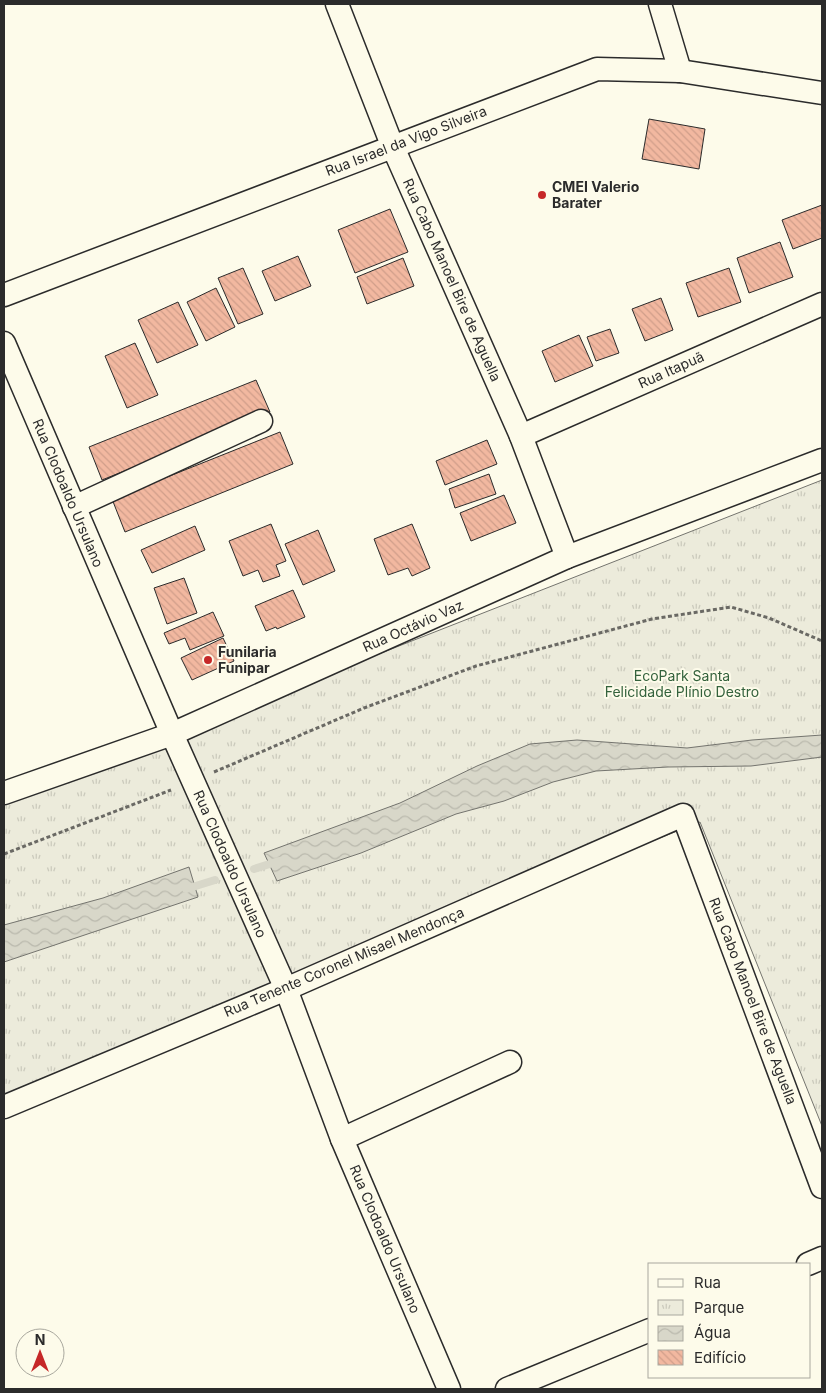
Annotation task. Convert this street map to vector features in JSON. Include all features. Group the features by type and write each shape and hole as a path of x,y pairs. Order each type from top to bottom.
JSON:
{"street":[{"name":"Rua Cabo Manoel Bire de Aguella","path":"337,4 392,145 521,436 567,557"},
{"path":"660,4 680,71"},
{"name":"Rua Israel da Vigo Silveira","path":"4,295 392,145 597,69 680,71 822,94"},
{"name":"Rua Itapuã","path":"521,436 822,304"},
{"name":"Rua Clodoaldo Ursulano","path":"4,343 172,734 286,989 342,1139 449,1389"},
{"path":"74,507 261,421"},
{"name":"Rua Octávio Vaz","path":"4,792 172,734 567,557 822,460"},
{"name":"Rua Cabo Manoel Bire de Aguella","path":"683,815 822,1186"},
{"name":"Rua Tenente Coronel Misael Mendonça","path":"4,1107 286,989 683,815"},
{"path":"342,1139 510,1062"},
{"path":"810,1263 822,1258"},
{"path":"507,1389 648,1331"}],"path":[{"path":"4,854 193,781 364,708 476,666 652,619 731,607 769,618 822,641"}],"green space":[{"name":"EcoPark Santa Felicidade Plínio Destro","path":"822,480 822,1126 700,822 4,1098 4,801"}],"water":[{"path":"822,735 822,757 751,766 668,767 596,771 553,782 504,801 456,814 361,853 277,881 264,853 400,803 477,766 530,744 577,740 687,748 752,740"},
{"path":"189,867 198,897 4,962 4,925 103,898"}],"building":[{"path":"649,119 705,129 699,169 642,159"},
{"path":"822,205 822,238 793,249 782,220"},
{"path":"390,209 408,252 355,273 338,230"},
{"path":"780,242 793,277 749,293 737,258"},
{"path":"298,256 311,286 275,301 262,271"},
{"path":"403,258 414,286 367,304 357,277"},
{"path":"243,268 263,314 238,324 218,278"},
{"path":"729,268 741,302 698,317 686,283"},
{"path":"216,288 235,327 206,341 187,302"},
{"path":"661,298 673,330 645,341 632,309"},
{"path":"178,302 198,345 157,363 138,320"},
{"path":"610,329 619,353 596,361 587,337"},
{"path":"579,335 593,366 555,382 542,351"},
{"path":"135,343 158,395 127,408 105,356"},
{"path":"256,380 270,412 102,480 89,447"},
{"path":"280,432 293,464 125,532 112,499"},
{"path":"487,440 497,464 445,485 436,461"},
{"path":"489,474 496,494 455,508 449,489"},
{"path":"504,495 516,523 471,541 460,513"},
{"path":"271,524 286,561 276,565 280,576 263,582 258,570 243,576 229,541"},
{"path":"412,524 430,568 412,576 408,568 388,575 374,539"},
{"path":"195,526 205,550 152,573 141,550"},
{"path":"318,530 335,571 303,585 285,544"},
{"path":"184,578 197,613 167,624 154,588"},
{"path":"293,590 305,617 277,629 276,627 266,631 255,606"},
{"path":"213,612 224,636 190,650 185,638 169,644 164,633"},
{"name":"Funilaria Funipar","path":"223,638 234,661 192,680 181,658"}],"waterway":[{"path":"254,869 279,861"},
{"path":"186,889 215,880"}],"place":[{"name":"CMEI Valerio Barater","path":"542,195"},
{"name":"Funilaria Funipar","path":"208,660"}]}
